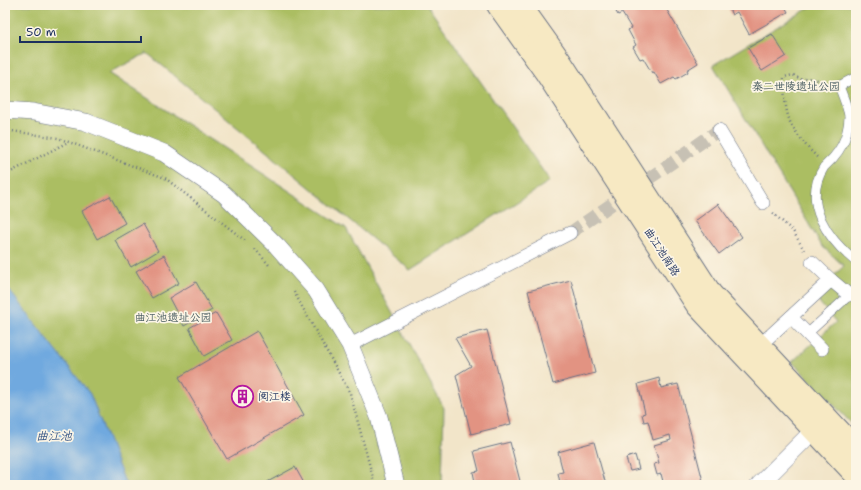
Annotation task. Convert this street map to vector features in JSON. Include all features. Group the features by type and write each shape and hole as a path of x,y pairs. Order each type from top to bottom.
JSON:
{"main road":[{"name":"曲江池南路","path":"498,5 545,71 697,305 856,475"},
{"name":"曲江池南路","path":"520,5 564,68 711,294 856,449"}],"street":[{"path":"5,110 33,112 86,122 164,153 224,194 277,246 316,290 350,345 379,417 396,485"},
{"path":"719,130 763,203"},
{"path":"350,345 570,233"},
{"path":"812,262 832,280 852,292"},
{"path":"759,346 832,280"},
{"path":"791,317 822,350"},
{"path":"759,485 814,430"}],"lane":[{"path":"856,78 839,86 849,115 845,141 825,166 818,179 815,196 818,213 831,237 838,246 856,262"},
{"path":"807,334 852,292"}],"path":[{"path":"825,166 800,138 790,123 785,103 784,77 792,75 801,79 811,78 839,86"},
{"path":"5,130 58,138 164,178 247,242"},
{"path":"5,175 68,142"},
{"path":"763,203 793,231 812,262"},
{"path":"253,248 270,265"},
{"path":"292,288 350,394 373,478 373,485"}],"green space":[{"name":"曲江池遗址公园","path":"5,5 427,5 550,181 410,270 147,53 109,73 346,228 444,408 442,485 5,485"},
{"name":"秦二世陵遗址公园","path":"814,5 856,5 856,428 792,362 836,322 813,295 844,266 822,246 713,65"}],"water":[{"name":"曲江池","path":"5,285 90,394 126,485 5,485"}],"building":[{"path":"612,5 664,5 698,63 687,70 688,72 676,79 674,77 661,84 643,58 640,59 633,47 636,45 628,30 631,28 622,13 618,15"},
{"path":"727,5 784,5 788,12 749,34 737,12 732,15"},
{"path":"772,34 786,56 762,71 748,48"},
{"path":"110,196 125,223 97,239 82,211"},
{"path":"718,204 742,237 719,254 695,221"},
{"path":"143,224 158,251 131,267 115,240"},
{"path":"164,255 179,283 152,298 136,271"},
{"path":"571,280 595,373 553,384 528,291"},
{"path":"196,282 212,310 184,326 169,298"},
{"path":"216,313 232,340 204,356 189,328"},
{"path":"487,330 511,424 471,434 456,375 471,366 455,338"},
{"name":"阅江楼","path":"257,331 304,415 227,459 179,377"},
{"path":"659,378 661,388 678,384 704,485 664,485 661,474 657,475 654,464 659,463 654,445 671,440 670,435 653,440 648,421 644,422 642,414 645,413 638,384"},
{"path":"510,442 521,485 480,485 479,481 475,482 473,472 479,471 474,451"},
{"path":"594,442 606,485 567,485 566,481 560,483 558,473 563,472 558,452"},
{"path":"635,455 639,469 630,471 626,458"},
{"path":"295,467 305,485 262,485"}],"tunnel":[{"path":"570,233 719,130"}],"place":[{"name":"阅江楼","path":"242,396"}]}
